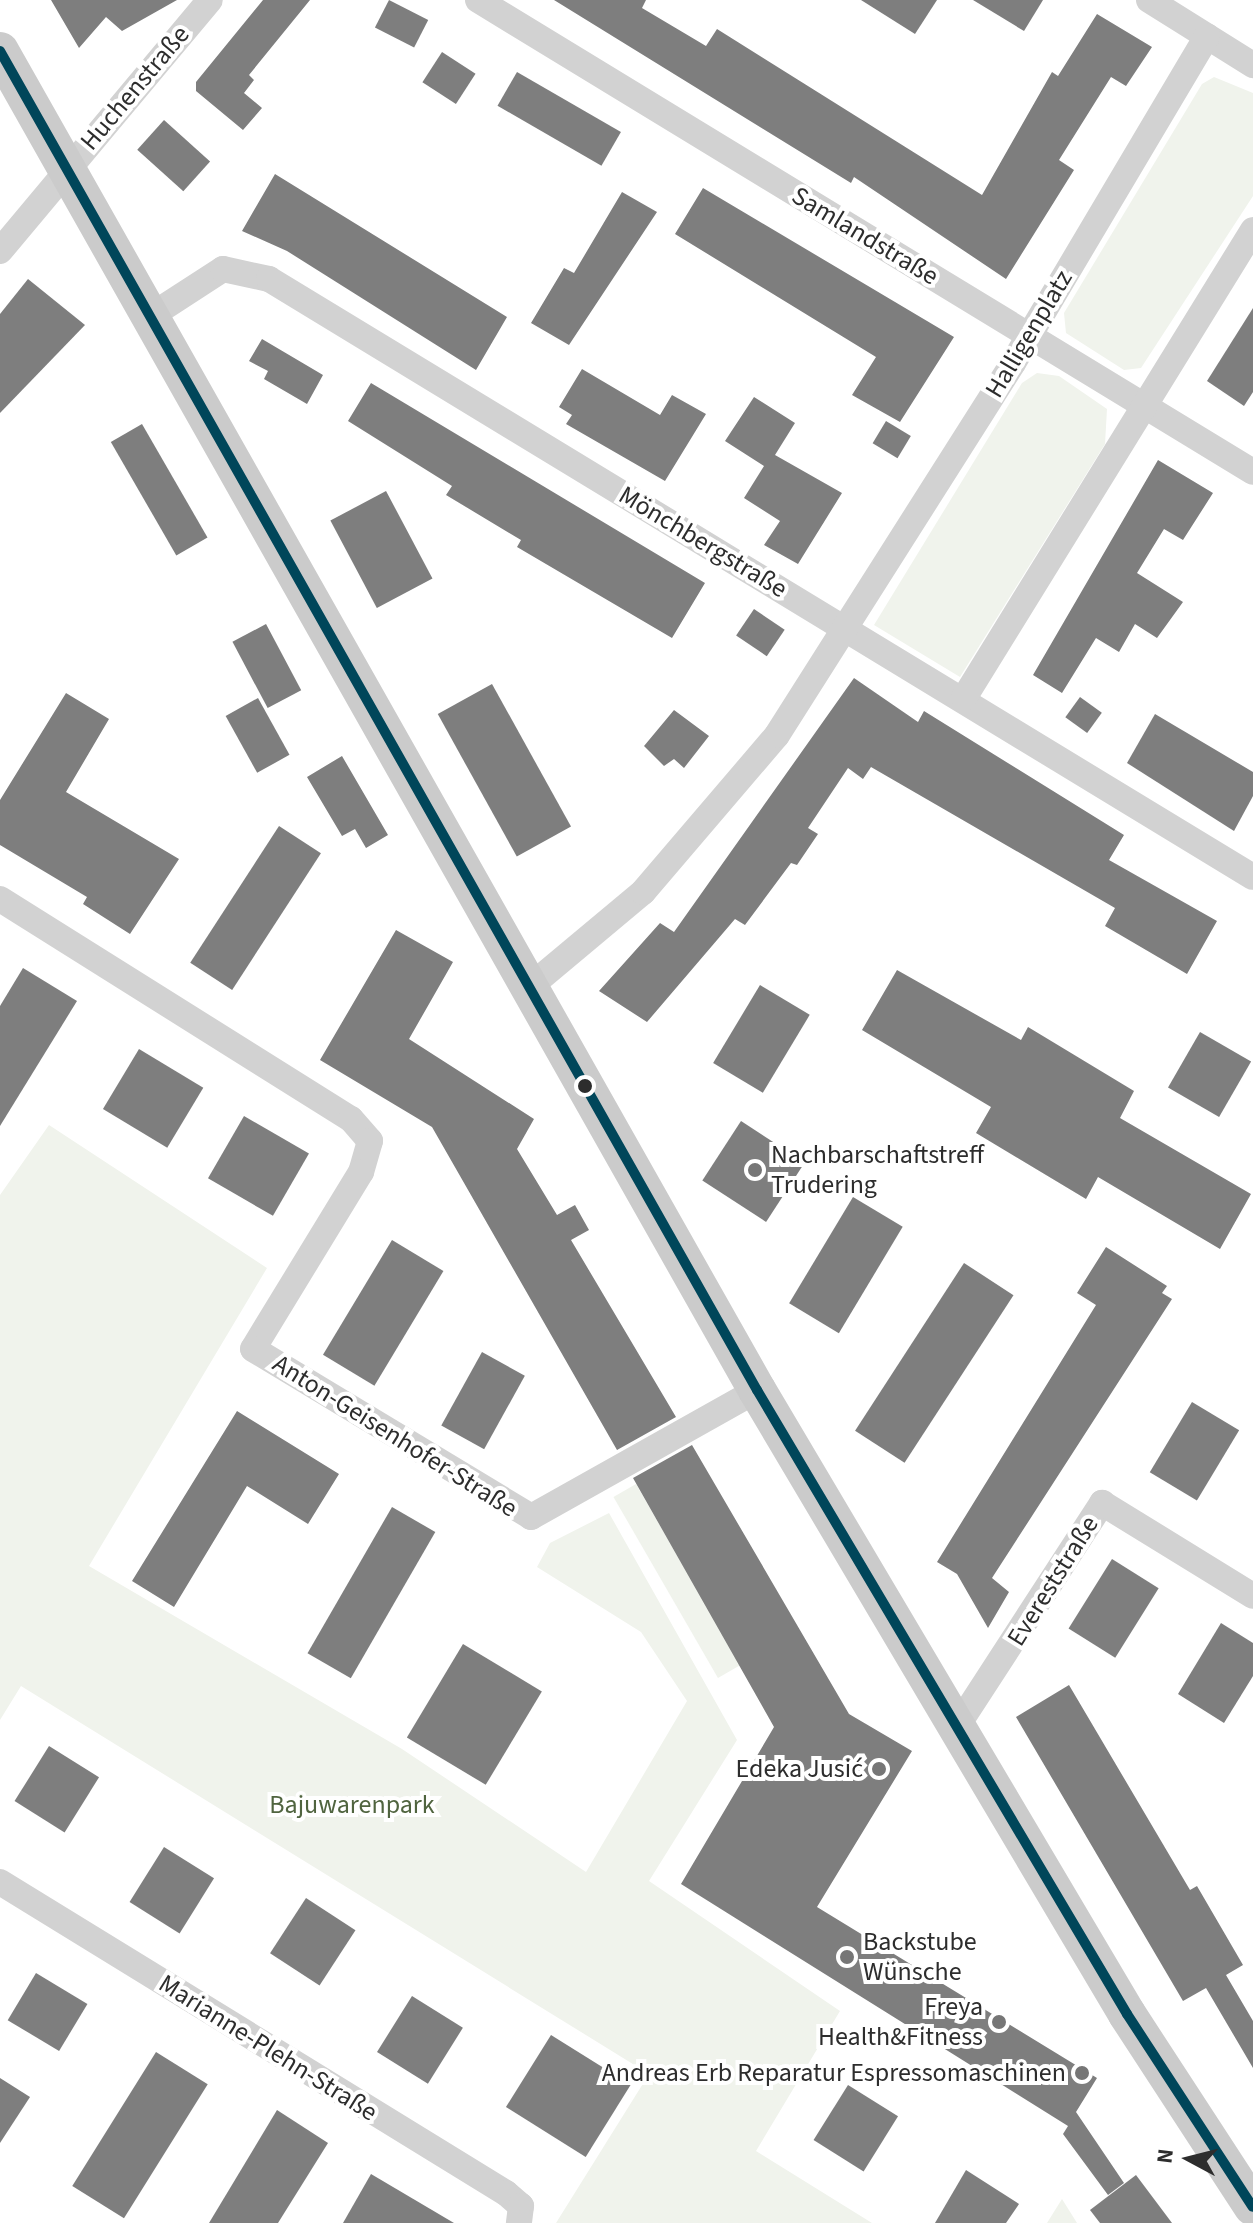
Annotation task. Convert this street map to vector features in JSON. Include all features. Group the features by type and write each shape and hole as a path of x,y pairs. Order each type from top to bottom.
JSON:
{"main road":[{"path":"0,51 527,989 757,1390 1127,2014 1253,2207"}],"street":[{"name":"Huchenstraße","path":"0,251 210,0"},
{"name":"Samlandstraße","path":"478,0 1253,472"},
{"path":"1149,0 1253,65"},
{"name":"Halligenplatz","path":"527,989 686,848 777,735 1029,336 1207,36"},
{"path":"964,698 1253,230"},
{"name":"Mönchbergstraße","path":"149,317 223,269 269,279 964,698 1253,877"},
{"name":"Anton-Geisenhofer-Straße","path":"0,899 351,1119 370,1141 361,1172 253,1349 531,1517 757,1390"},
{"name":"Evereststraße","path":"958,1725 1102,1503 1253,1596"},
{"name":"Marianne-Plehn-Straße","path":"0,1882 506,2193 521,2206 519,2223"}],"green space":[{"path":"1214,77 1253,93 1253,196 1141,368 1124,370 1066,333 1064,313 1202,84"},
{"path":"1037,373 1059,376 1107,409 1105,444 960,677 874,625 1022,383"},
{"name":"Bajuwarenpark","path":"49,1125 267,1268 89,1566 402,1749 586,1872 687,1701 641,1632 537,1567 550,1543 609,1513 737,1740 649,1881 840,2011 756,2151 872,2223 556,2223 649,2074 21,1686 0,1720 0,1195"},
{"path":"636,1484 741,1665 718,1678 613,1497"},
{"path":"1062,2199 1077,2223 1047,2223"}],"building":[{"path":"51,0 177,0 122,31 106,17 79,48"},
{"path":"263,0 310,0 249,75 254,80 244,93 262,108 243,130 196,91 196,82"},
{"path":"389,0 428,20 414,48 375,28"},
{"path":"554,0 646,0 642,8 706,46 717,29 982,195 1052,72 1058,76 1097,14 1152,47 1126,86 1111,77 1059,160 1074,170 1006,279 854,177 851,183"},
{"path":"861,0 937,0 915,34"},
{"path":"973,0 1043,0 1024,31"},
{"path":"442,52 476,74 456,104 422,82"},
{"path":"517,72 621,132 601,166 498,106"},
{"path":"164,120 210,161 183,191 137,150"},
{"path":"275,174 507,317 476,370 287,251 242,231"},
{"path":"703,188 954,337 900,422 852,395 876,357 675,234"},
{"path":"622,192 657,212 569,345 531,323 564,268 574,273"},
{"path":"28,279 85,325 0,413 0,314"},
{"path":"1253,308 1253,392 1244,406 1207,381"},
{"path":"262,339 323,375 307,404 264,379 268,371 249,361"},
{"path":"582,369 660,415 672,395 706,414 665,481 566,424 572,415 559,407"},
{"path":"371,383 705,583 672,638 517,547 521,540 446,495 452,486 348,421"},
{"path":"754,397 795,423 775,455 842,493 798,564 764,545 780,521 744,498 764,466 725,441"},
{"path":"886,421 911,436 897,458 873,443"},
{"path":"142,424 208,537 176,555 111,442"},
{"path":"1158,460 1213,493 1183,540 1164,529 1137,573 1183,602 1157,638 1135,624 1119,652 1096,638 1062,693 1033,675"},
{"path":"386,491 432,578 377,608 330,521"},
{"path":"754,609 785,630 767,656 736,636"},
{"path":"266,624 301,690 268,708 232,642"},
{"path":"854,678 918,722 924,711 1124,835 1109,860 1217,921 1187,974 1105,926 1115,908 871,767 863,779 848,768 808,828 818,834 797,865 791,863 745,925 735,919 647,1022 599,991 660,923 674,932"},
{"path":"492,684 571,827 517,857 438,714"},
{"path":"66,693 109,719 66,792 179,859 130,934 83,904 87,897 0,845 0,800"},
{"path":"1080,697 1102,713 1087,733 1065,717"},
{"path":"258,698 290,755 257,773 226,716"},
{"path":"674,710 709,736 684,768 674,759 664,766 644,746"},
{"path":"1155,714 1253,772 1253,796 1234,831 1127,763"},
{"path":"342,756 388,835 366,848 355,829 342,836 307,777"},
{"path":"279,826 321,853 232,990 190,963"},
{"path":"396,930 453,962 409,1039 534,1119 517,1149 557,1215 575,1205 589,1230 571,1240 676,1417 617,1450 432,1127 320,1060"},
{"path":"23,968 77,1001 0,1126 0,1006"},
{"path":"897,970 1021,1040 1028,1027 1134,1091 1120,1118 1251,1194 1220,1249 1098,1177 1086,1199 976,1133 991,1107 862,1030"},
{"path":"760,985 810,1015 763,1093 713,1063"},
{"path":"1200,1032 1251,1062 1219,1117 1168,1087"},
{"path":"139,1049 203,1088 167,1148 103,1109"},
{"path":"244,1116 309,1154 273,1216 208,1178"},
{"name":"Nachbarschaftstreff Trudering","path":"741,1121 805,1162 766,1222 702,1181"},
{"path":"853,1197 903,1227 839,1333 789,1303"},
{"path":"392,1240 443,1271 374,1386 323,1355"},
{"path":"1106,1247 1167,1286 1162,1293 1172,1299 992,1578 1009,1592 988,1628 957,1574 937,1562 1096,1305 1077,1293"},
{"path":"964,1263 1013,1295 905,1463 855,1431"},
{"path":"482,1352 525,1376 484,1449 441,1425"},
{"path":"1192,1402 1239,1430 1197,1501 1150,1472"},
{"path":"237,1411 339,1474 308,1524 247,1486 174,1607 132,1581"},
{"path":"692,1445 849,1714 912,1751 817,1907 1097,2078 1076,2112 1124,2183 1108,2195 1063,2134 1068,2126 681,1884 774,1727 633,1478"},
{"path":"392,1507 435,1532 351,1678 308,1653"},
{"path":"1112,1559 1159,1588 1115,1658 1069,1629"},
{"path":"1221,1623 1253,1643 1253,1676 1224,1723 1178,1694"},
{"path":"463,1644 542,1691 486,1785 407,1737"},
{"path":"1069,1685 1190,1890 1197,1886 1243,1965 1226,1975 1253,2021 1253,2068 1206,1988 1183,2001 1016,1717"},
{"path":"49,1746 99,1777 65,1832 15,1801"},
{"path":"164,1847 214,1878 180,1933 130,1902"},
{"path":"306,1898 355,1930 320,1985 270,1953"},
{"path":"36,1973 87,2004 59,2051 8,2020"},
{"path":"412,1996 463,2028 428,2084 377,2052"},
{"path":"551,2035 631,2085 586,2157 506,2107"},
{"path":"156,2052 208,2084 124,2218 72,2186"},
{"path":"0,2078 30,2097 0,2143"},
{"path":"848,2085 898,2116 864,2171 814,2140"},
{"path":"277,2110 328,2143 278,2223 209,2223"},
{"path":"966,2170 1019,2204 1006,2223 935,2223"},
{"path":"371,2174 454,2223 343,2223"},
{"path":"1136,2175 1172,2223 1100,2223 1090,2210"}],"transit line":[{"path":"0,51 757,1390 1127,2014 1253,2207"}],"place":[{"name":"Nachbarschaftstreff Trudering","path":"755,1170"},
{"name":"Edeka Jusić","path":"879,1769"},
{"name":"Backstube Wünsche","path":"847,1957"},
{"name":"Freya Health&Fitness","path":"999,2022"},
{"name":"Andreas Erb Reparatur Espressomaschinen","path":"1082,2073"}]}
